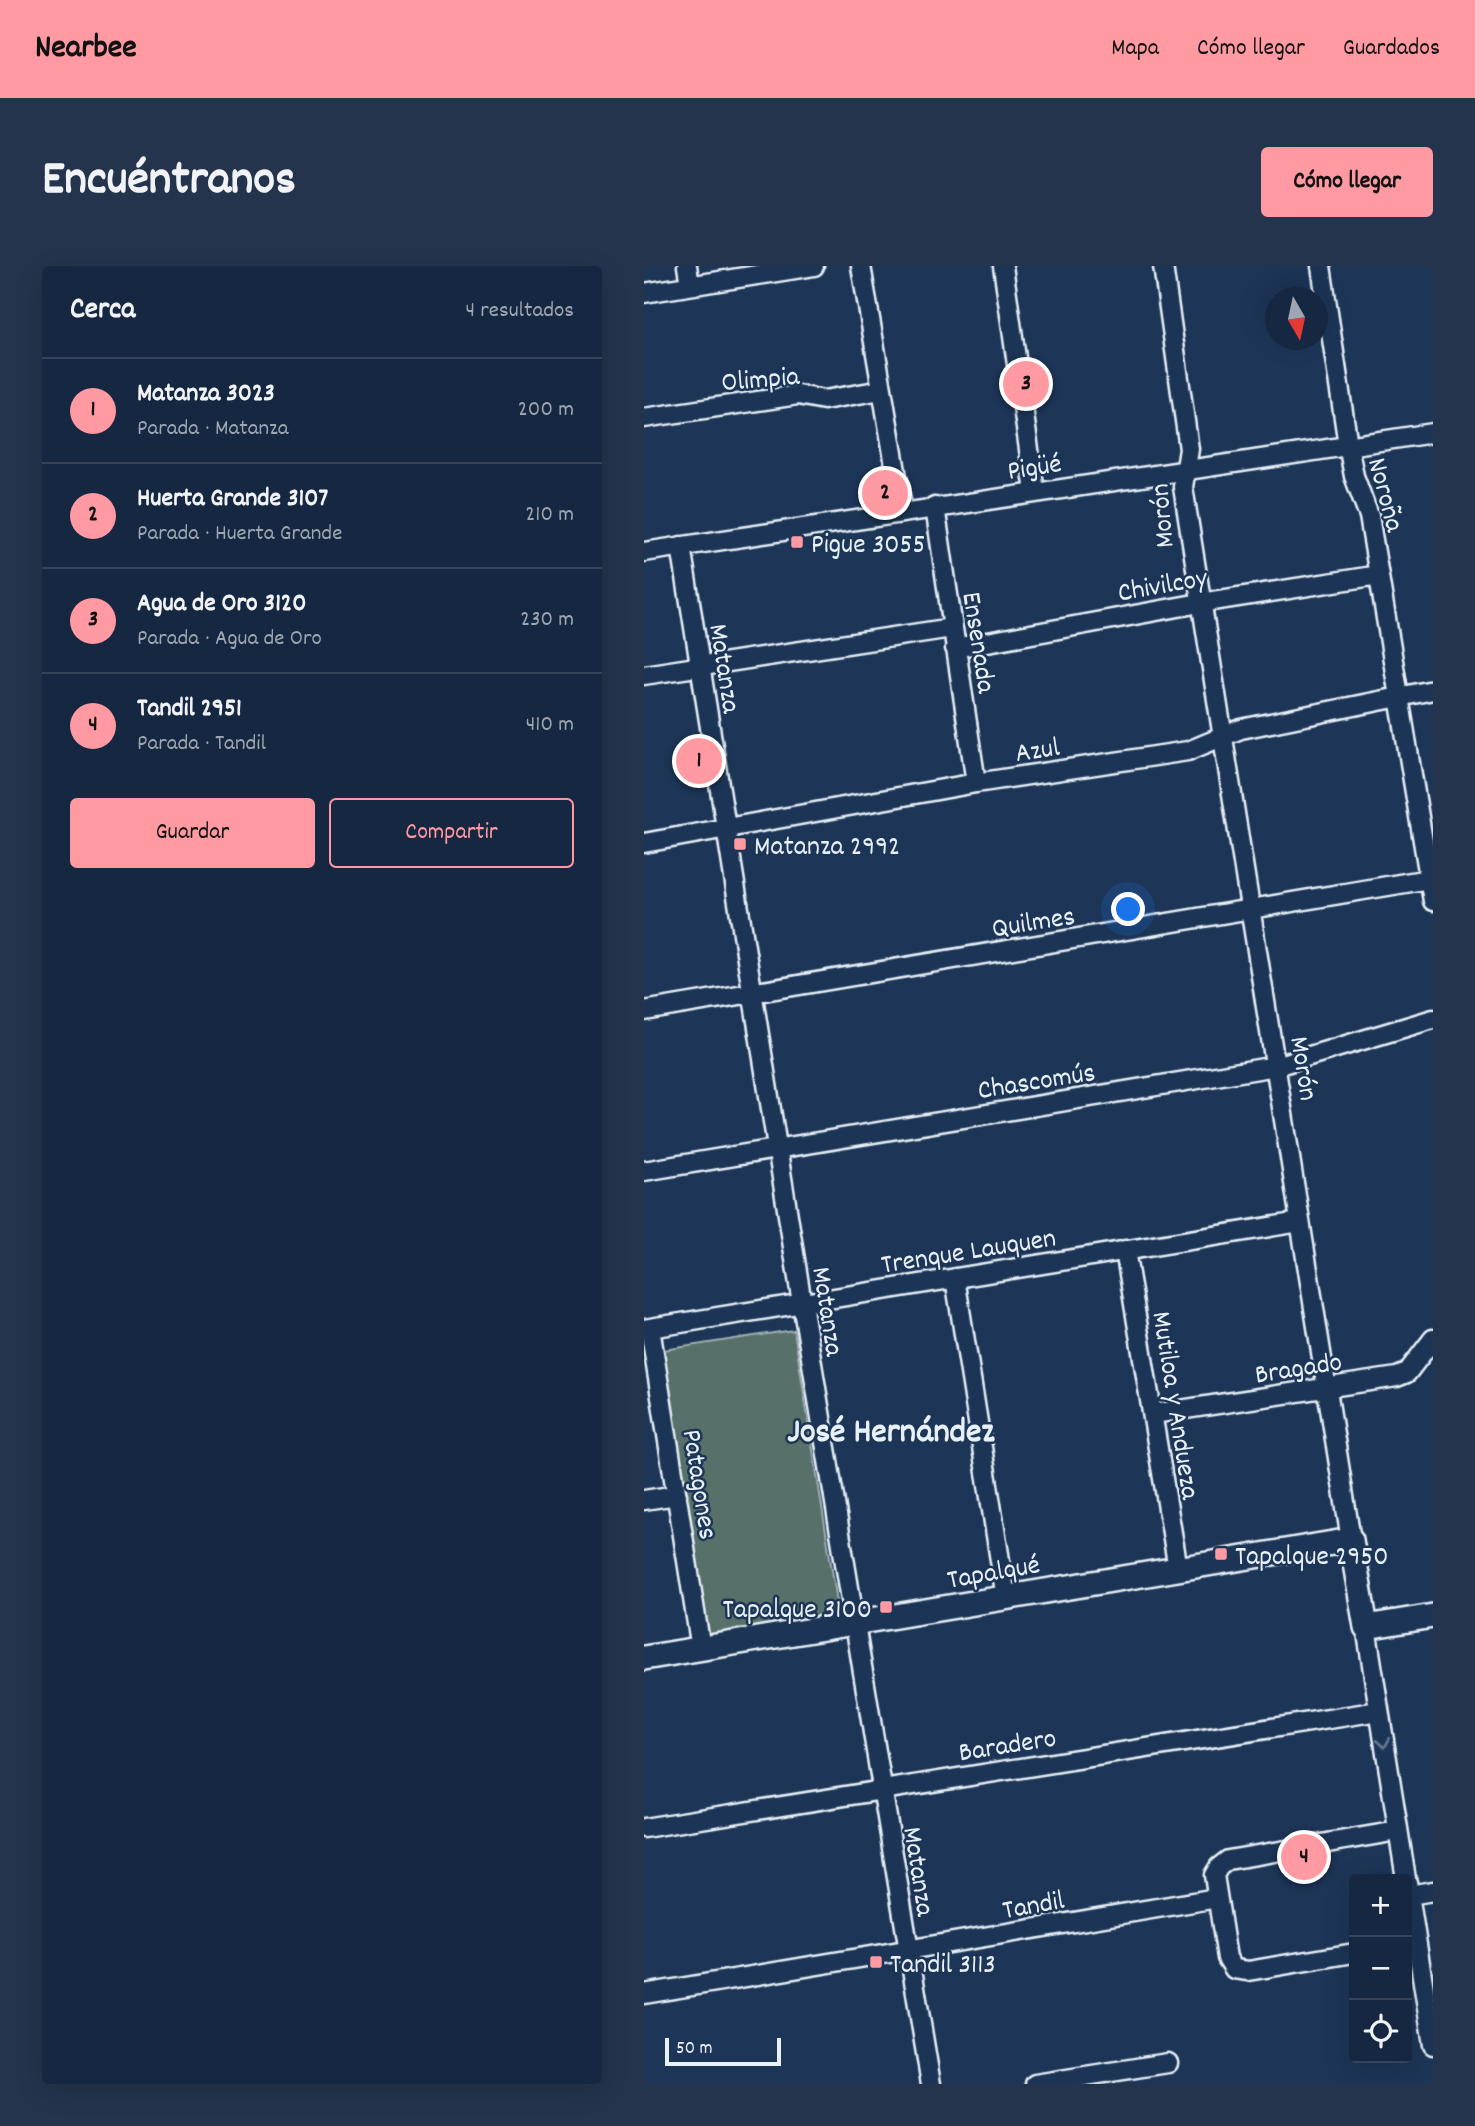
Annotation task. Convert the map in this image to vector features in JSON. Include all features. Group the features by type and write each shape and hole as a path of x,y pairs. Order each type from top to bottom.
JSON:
{"main road":[{"name":"Tapalqué","path":"644,1658 1351,1540"},
{"name":"Morón","path":"1351,1540 1366,1627"},
{"path":"1366,1627 1433,1616"}],"street":[{"path":"687,266 690,285"},
{"path":"644,293 814,266"},
{"path":"861,266 903,512"},
{"path":"1003,266 1035,492"},
{"name":"Morón","path":"1163,266 1189,449 1183,487 1200,603 1351,1540"},
{"name":"Noroña","path":"1321,266 1348,445 1354,476 1369,516 1433,901"},
{"name":"Olimpia","path":"644,418 798,395 824,400 882,390"},
{"name":"Pigüé","path":"644,552 1433,433"},
{"name":"Ensenada","path":"935,507 976,783"},
{"name":"Matanza","path":"681,546 881,1790 931,2084"},
{"name":"Chivilcoy","path":"955,648 1200,603 1379,575"},
{"path":"644,675 952,628"},
{"name":"Azul","path":"644,843 976,783 1188,751 1241,729 1433,690"},
{"name":"Quilmes","path":"644,1011 1429,879"},
{"name":"Chascomús","path":"644,1171 1276,1066 1433,1019"},
{"name":"Trenque Lauquen","path":"647,1328 1300,1222"},
{"name":"Mutiloa y Andueza","path":"1125,1250 1178,1569"},
{"path":"955,1278 1006,1598"},
{"name":"Patagones","path":"647,1328 701,1649"},
{"name":"Bragado","path":"1153,1414 1328,1389 1407,1373 1433,1339"},
{"path":"644,1500 677,1495"},
{"name":"Morón","path":"1366,1627 1405,1874"},
{"name":"Baradero","path":"644,1828 1379,1711"},
{"path":"1349,1954 1248,1971 1234,1969 1227,1958 1214,1875 1228,1860 1398,1831"},
{"path":"1412,1886 1433,1891"},
{"name":"Tandil","path":"644,1994 1217,1898"},
{"name":"Morón","path":"1412,1948 1433,2045"},
{"path":"1035,2084 1168,2063"}],"green space":[{"path":"794,1330 841,1627 710,1648 663,1350"}],"place":[{"name":"Agua de Oro 3120","path":"1026,384"},
{"name":"Huerta Grande 3107","path":"885,493"},
{"name":"Pigue 3055","path":"797,542"},
{"name":"Matanza 3023","path":"699,761"},
{"name":"Matanza 2992","path":"740,844"},
{"name":"Tapalque 2950","path":"1221,1554"},
{"name":"Tapalque 3100","path":"886,1607"},
{"name":"Tandil 2951","path":"1304,1857"},
{"name":"Tandil 3113","path":"876,1962"}],"district":[{"name":"José Hernández","path":"891,1429"}]}
